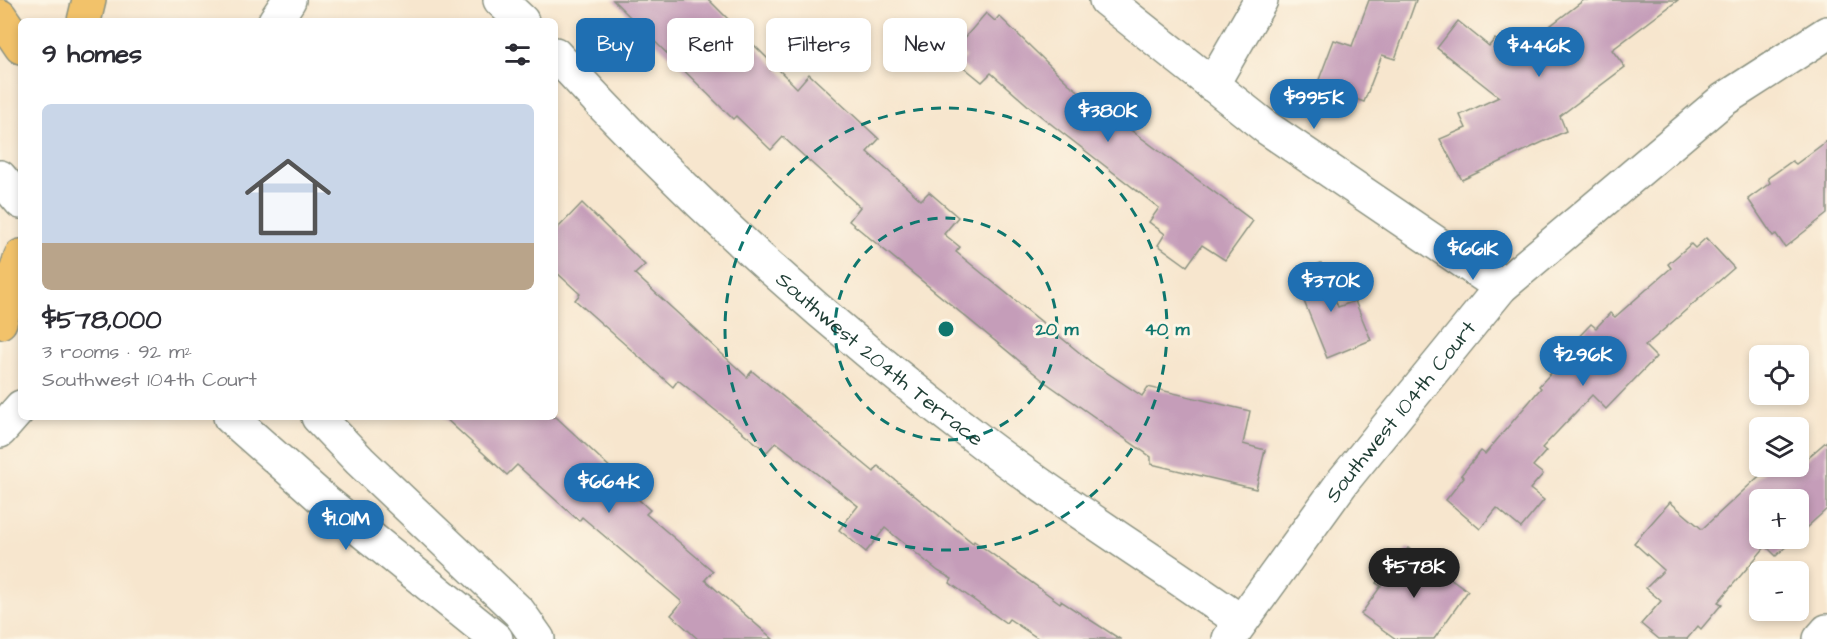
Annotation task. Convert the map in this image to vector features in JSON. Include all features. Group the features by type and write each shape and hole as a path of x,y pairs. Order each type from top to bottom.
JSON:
{"main road":[{"path":"85,18 88,0"},
{"path":"0,16 18,43"},
{"path":"0,58 18,58"},
{"path":"0,322 18,265"}],"street":[{"path":"277,18 289,0"},
{"path":"500,0 519,18"},
{"path":"1106,0 1267,128 1501,287"},
{"path":"1212,85 1261,0"},
{"name":"Southwest 104th Court","path":"1235,630 1344,480 1501,287 1723,100 1827,33"},
{"name":"Southwest 204th Terrace","path":"558,57 609,114 691,193 814,306 896,376 1235,630"},
{"path":"0,177 18,198"},
{"path":"0,431 18,410"},
{"path":"233,420 325,501 496,639"},
{"path":"321,420 368,469 519,612 538,639"},
{"path":"1820,639 1827,631"}],"building":[{"path":"613,0 709,0 727,18 667,18 667,54 655,42 655,18 631,18"},
{"path":"1369,0 1416,0 1395,59 1382,55 1364,102 1317,85 1334,40 1352,46"},
{"path":"1584,0 1678,0 1612,50 1625,67 1560,116 1566,131 1462,180 1440,139 1466,128 1460,115 1499,97 1437,48 1458,21 1489,46 1495,39 1513,54"},
{"path":"986,13 995,21 999,16 1069,84 1253,221 1225,260 1202,245 1187,266 1158,245 1165,234 1149,222 1159,208 1033,110 991,73 982,82 967,70 967,35"},
{"path":"754,45 766,57 766,72 781,72 797,88 809,74 879,139 867,152 921,200 929,192 958,217 944,234 960,247 956,252 1091,362 1142,396 1148,387 1250,411 1243,444 1265,450 1256,489 1151,464 1151,457 1045,382 849,221 860,207 783,137 771,150 736,116 733,119 686,72 754,72"},
{"path":"1827,141 1827,214 1785,247 1776,234 1773,236 1748,199 1770,183 1768,178 1792,161 1796,164"},
{"path":"582,203 645,265 635,274 747,377 752,371 874,472 878,466 973,543 974,541 1060,603 1061,601 1120,639 1039,639 1009,619 1006,623 950,583 952,579 938,571 885,528 866,552 839,530 858,506 776,442 767,452 678,380 673,387 575,300 580,294 558,274 558,228"},
{"path":"1706,238 1734,268 1645,346 1656,357 1606,409 1592,395 1542,448 1546,451 1533,466 1543,474 1530,489 1544,500 1521,528 1497,508 1480,529 1446,500 1464,477 1461,475 1481,451 1485,454 1541,388 1539,386 1570,353 1567,349 1591,324 1596,328 1610,313 1615,317 1671,268 1668,264 1691,244 1695,248"},
{"path":"1321,263 1338,307 1355,301 1371,340 1327,358 1293,274"},
{"path":"558,419 616,473 613,476 650,510 646,514 713,571 705,580 773,639 698,639 671,615 682,602 582,517 579,521 517,465 507,475 447,420"},
{"path":"1827,441 1827,509 1809,525 1809,489 1749,489 1749,549 1763,549 1753,561 1749,561 1749,566 1718,602 1722,604 1701,629 1698,626 1687,639 1659,639 1641,624 1661,601 1646,588 1664,570 1634,543 1670,502 1702,529 1758,477 1809,477 1809,457"},
{"path":"1408,548 1468,591 1434,639 1396,639 1361,614 1381,586 1376,583 1394,557 1398,561"},
{"path":"1769,549 1783,549 1776,556"}]}
